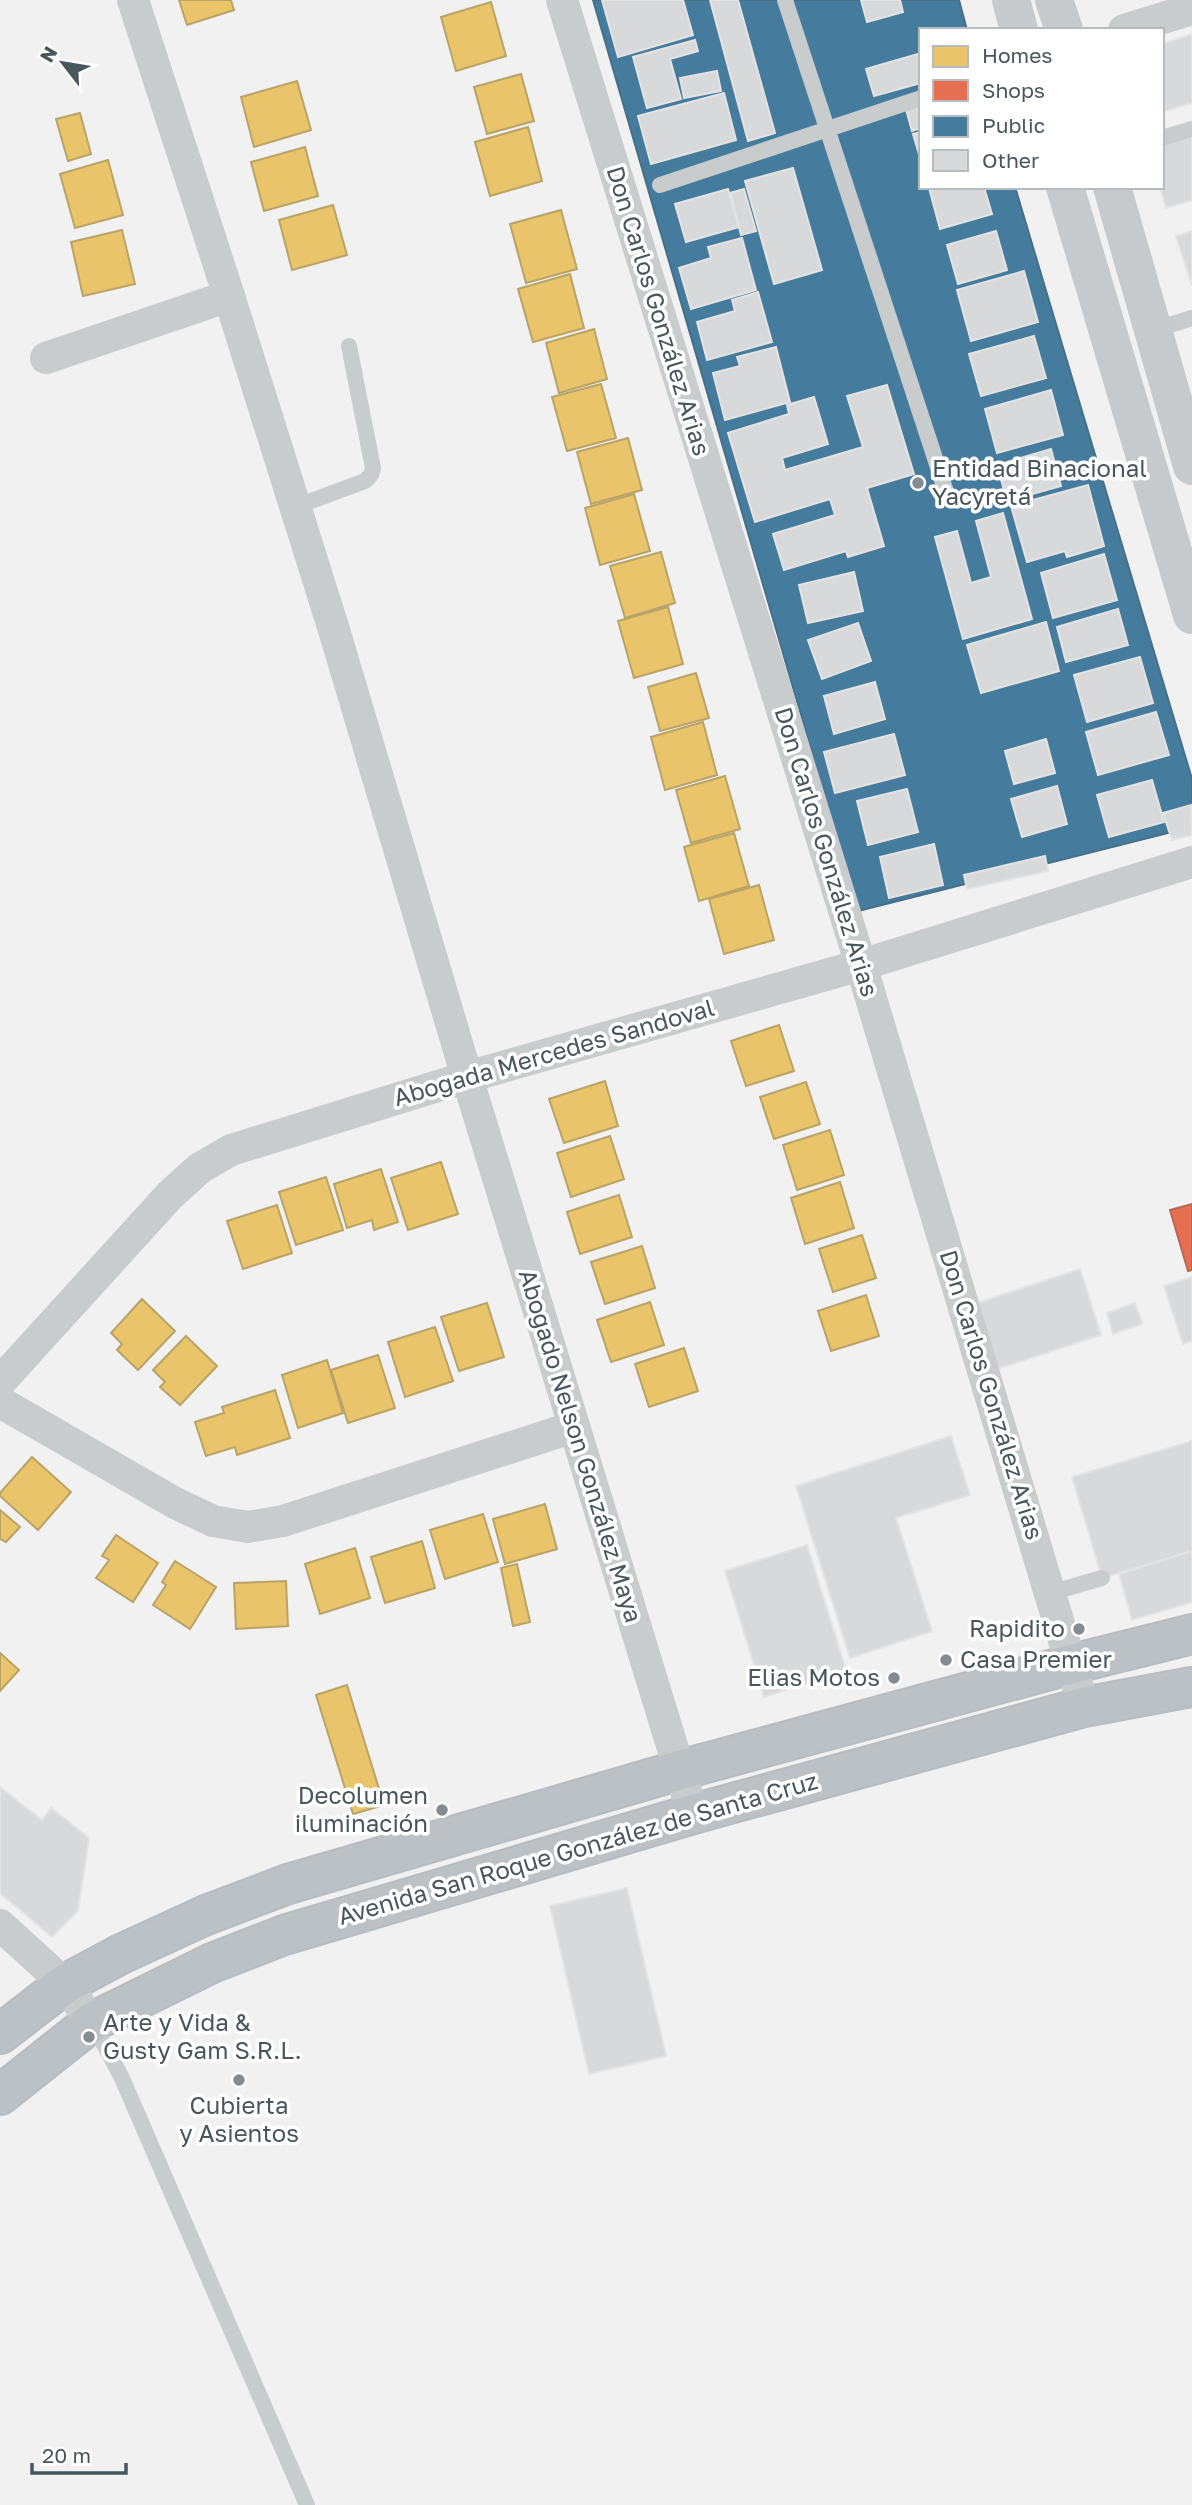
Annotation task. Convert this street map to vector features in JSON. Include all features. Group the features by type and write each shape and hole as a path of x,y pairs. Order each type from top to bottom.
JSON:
{"highway":[{"name":"Avenida San Roque González de Santa Cruz","path":"0,2034 65,1984 121,1954 206,1914 288,1884 680,1770 1192,1634"},
{"name":"Avenida San Roque González de Santa Cruz","path":"0,2095 92,2022 212,1963 284,1935 692,1814 1084,1707 1192,1687"}],"main road":[{"path":"1012,0 1019,28"},
{"path":"1054,0 1063,28"},
{"path":"1066,189 1192,615"},
{"path":"1113,189 1189,447"}],"street":[{"name":"Abogado Nelson González Maya","path":"133,0 295,507 692,1814"},
{"name":"Don Carlos González Arias","path":"562,0 861,965 1084,1707"},
{"path":"1130,28 1192,9"},
{"path":"46,358 229,296"},
{"path":"1144,456 1189,447"},
{"name":"Abogada Mercedes Sandoval","path":"0,1382 170,1195 201,1168 231,1150 467,1077 861,965 1192,862"},
{"path":"0,1402 175,1503 212,1521 248,1527 284,1521 574,1427"},
{"path":"0,1926 65,1984 92,2022"}],"lane":[{"path":"785,0 948,498"},
{"path":"660,185 919,99"},
{"path":"1164,137 1192,129"},
{"path":"1154,330 1192,318"},
{"path":"295,507 365,481 371,475 373,468 349,346"},
{"path":"1050,1593 1102,1578"},
{"path":"92,2022 121,2076 307,2505"}],"building: Homes":[{"path":"179,0 231,0 234,10 187,25"},
{"path":"491,2 506,56 456,71 441,17"},
{"path":"521,74 534,121 487,134 474,87"},
{"path":"297,81 311,130 254,147 241,97"},
{"path":"80,113 91,154 68,161 56,119"},
{"path":"528,127 542,181 490,196 475,142"},
{"path":"305,147 318,196 264,211 251,162"},
{"path":"108,160 123,215 75,228 60,174"},
{"path":"333,205 347,255 292,270 279,220"},
{"path":"561,210 577,269 526,283 510,224"},
{"path":"122,230 135,284 83,296 71,242"},
{"path":"570,274 584,328 533,342 518,289"},
{"path":"594,329 607,379 559,393 546,343"},
{"path":"601,384 616,438 567,451 552,397"},
{"path":"628,438 642,490 591,504 577,452"},
{"path":"634,494 650,551 600,565 585,508"},
{"path":"661,552 675,603 625,618 610,566"},
{"path":"668,607 683,664 634,678 618,621"},
{"path":"696,673 709,718 660,731 648,687"},
{"path":"703,722 717,775 665,790 651,737"},
{"path":"725,776 740,829 691,843 676,790"},
{"path":"734,833 749,886 699,901 684,847"},
{"path":"759,885 774,940 724,954 709,899"},
{"path":"779,1025 794,1071 746,1086 731,1041"},
{"path":"605,1081 618,1126 564,1143 549,1099"},
{"path":"806,1082 820,1124 774,1139 760,1097"},
{"path":"830,1130 844,1175 797,1190 783,1145"},
{"path":"610,1136 624,1179 571,1197 557,1153"},
{"path":"441,1162 458,1214 408,1230 391,1178"},
{"path":"381,1169 398,1222 374,1230 372,1220 347,1228 334,1184"},
{"path":"326,1177 343,1230 296,1245 279,1192"},
{"path":"840,1182 854,1228 805,1244 791,1198"},
{"path":"619,1195 632,1237 580,1254 567,1212"},
{"path":"277,1205 292,1253 243,1269 227,1221"},
{"path":"862,1235 876,1278 833,1292 819,1249"},
{"path":"642,1246 655,1288 605,1304 591,1262"},
{"path":"866,1295 879,1336 831,1351 818,1311"},
{"path":"142,1299 175,1331 138,1370 117,1350 122,1344 111,1333"},
{"path":"650,1302 664,1345 611,1362 597,1320"},
{"path":"487,1303 504,1357 459,1371 441,1317"},
{"path":"435,1327 453,1381 405,1397 388,1342"},
{"path":"186,1336 217,1366 180,1405 160,1387 165,1382 153,1370"},
{"path":"684,1348 698,1391 649,1407 635,1364"},
{"path":"378,1355 395,1408 348,1423 331,1370"},
{"path":"327,1360 343,1413 298,1428 282,1375"},
{"path":"275,1390 290,1438 237,1455 235,1447 206,1456 195,1422 224,1413 222,1407"},
{"path":"32,1457 71,1492 38,1530 0,1496"},
{"path":"545,1504 557,1549 505,1564 493,1519"},
{"path":"0,1510 20,1527 6,1542 0,1539"},
{"path":"483,1514 498,1562 445,1579 430,1530"},
{"path":"116,1535 158,1563 133,1602 96,1578 109,1560 102,1556"},
{"path":"422,1541 435,1588 385,1603 371,1557"},
{"path":"355,1548 370,1598 320,1614 305,1564"},
{"path":"175,1561 216,1587 190,1629 153,1605 166,1585 162,1582"},
{"path":"517,1564 530,1622 513,1626 501,1568"},
{"path":"286,1581 288,1626 236,1629 234,1583"},
{"path":"0,1653 19,1670 0,1691"},
{"path":"347,1685 384,1805 353,1814 316,1695"}],"building: Shops":[{"path":"1192,1204 1192,1270 1188,1271 1170,1210"}],"building: Public":[{"name":"Entidad Binacional Yacyretá","path":"593,0 959,0 966,28 919,28 919,189 1016,189 1192,779 1192,827 858,911"}],"building: Other":[{"path":"602,0 683,0 693,35 618,57"},
{"path":"710,0 738,0 775,133 748,141"},
{"path":"861,0 900,0 903,12 867,22"},
{"path":"1192,34 1192,103 1164,111 1164,43"},
{"path":"695,40 698,51 670,59 681,99 647,108 633,57"},
{"path":"919,54 919,84 874,96 866,69"},
{"path":"717,71 721,91 684,98 680,78"},
{"path":"724,93 736,140 651,164 638,116"},
{"path":"919,102 919,129 912,131 905,106"},
{"path":"1192,130 1192,200 1166,208 1161,189 1164,189 1164,138"},
{"path":"919,132 919,154 913,134"},
{"path":"793,168 822,270 774,284 745,181"},
{"path":"728,189 739,227 686,242 675,204"},
{"path":"744,189 756,231 741,235 730,193"},
{"path":"929,189 985,189 992,214 940,229"},
{"path":"996,231 1007,270 958,284 947,245"},
{"path":"1192,231 1192,286 1176,236"},
{"path":"742,238 756,290 691,309 679,268 711,258 708,247"},
{"path":"1024,271 1038,322 971,341 957,290"},
{"path":"758,292 772,342 707,360 697,322 735,311 732,300"},
{"path":"1034,336 1046,378 981,396 969,354"},
{"path":"776,347 790,402 725,420 713,373 740,366 737,357"},
{"path":"887,385 914,474 867,488 884,546 848,557 846,551 784,570 773,534 835,515 830,499 755,522 728,433 789,414 787,405 814,397 828,444 782,458 785,470 863,447 847,396"},
{"path":"1051,390 1063,435 997,453 985,409"},
{"path":"1051,449 1061,486 1007,501 997,465"},
{"path":"1088,485 1104,546 1067,557 1065,551 1027,562 1011,506"},
{"path":"1003,513 1032,619 963,639 935,537 957,531 971,583 991,577 976,521"},
{"path":"1104,554 1117,600 1053,618 1041,573"},
{"path":"854,572 863,611 808,623 799,585"},
{"path":"1118,609 1128,645 1066,662 1057,627"},
{"path":"1046,622 1059,671 981,693 967,645"},
{"path":"858,623 871,661 822,679 808,640"},
{"path":"1140,657 1153,703 1087,722 1074,675"},
{"path":"875,682 885,719 834,734 824,696"},
{"path":"1156,712 1169,755 1098,775 1086,732"},
{"path":"894,734 905,775 835,793 824,752"},
{"path":"1046,739 1055,773 1014,784 1005,751"},
{"path":"1152,780 1164,822 1109,837 1097,795"},
{"path":"1057,786 1067,824 1022,837 1011,799"},
{"path":"907,789 918,832 868,845 857,801"},
{"path":"1191,805 1192,835 1172,840 1163,813"},
{"path":"934,844 943,885 889,898 880,857"},
{"path":"1045,856 1048,871 967,889 964,875"},
{"path":"1080,1269 1101,1335 994,1370 974,1304"},
{"path":"1192,1277 1192,1341 1183,1344 1164,1286"},
{"path":"1135,1303 1142,1324 1113,1334 1107,1313"},
{"path":"951,1436 970,1495 896,1518 932,1631 850,1658 796,1486"},
{"path":"1192,1441 1192,1551 1102,1578 1072,1477"},
{"path":"807,1545 846,1670 764,1697 725,1571"},
{"path":"1192,1551 1192,1602 1132,1620 1119,1574"},
{"path":"0,1787 42,1820 51,1808 89,1838 78,1911 52,1937 0,1893"},
{"path":"627,1888 666,2056 589,2074 550,1906"}],"place":[{"name":"Entidad Binacional Yacyretá","path":"918,483"},
{"name":"Rapidito","path":"1079,1629"},
{"name":"Casa Premier","path":"946,1660"},
{"name":"Elias Motos","path":"894,1678"},
{"name":"Decolumen iluminación","path":"442,1810"},
{"name":"Arte y Vida & Gusty Gam S.R.L.","path":"89,2037"},
{"name":"Cubierta y Asientos","path":"239,2080"}]}
